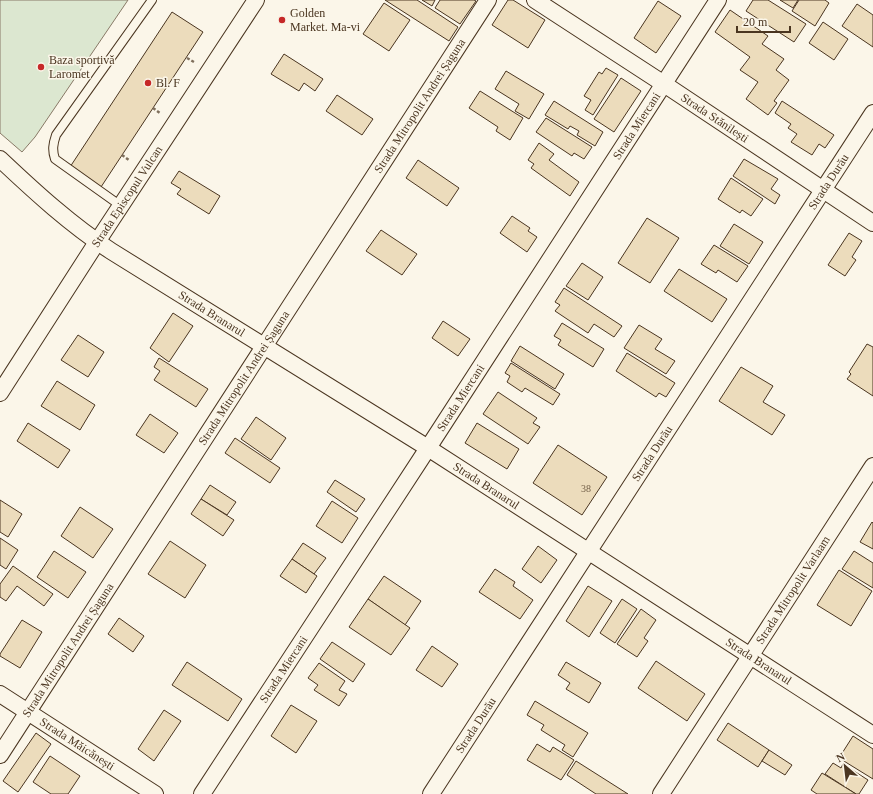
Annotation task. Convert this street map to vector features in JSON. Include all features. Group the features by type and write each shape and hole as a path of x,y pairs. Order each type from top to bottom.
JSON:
{"street":[{"name":"Strada Episcopul Vulcan","path":"0,393 256,0"},
{"name":"Strada Mitropolit Andrei Șaguna","path":"0,755 488,0"},
{"name":"Strada Stănilești","path":"535,0 873,223"},
{"name":"Strada Miercani","path":"202,794 718,0"},
{"name":"Strada Durău","path":"430,794 873,113"},
{"name":"Strada Branarul","path":"0,159 38,194 97,242 428,448 873,735"},
{"name":"Strada Mitropolit Varlaam","path":"661,794 873,466"},
{"name":"Strada Măicănești","path":"0,694 155,794"}],"lane":[{"path":"121,206 56,159 53,153 53,144 56,135 152,0"}],"path":[{"path":"187,58 194,62"},
{"path":"153,108 160,113"},
{"path":"122,155 129,160"}],"green space":[{"name":"Baza sportivă Laromet","path":"0,0 128,0 35,137 22,152 0,133"}],"building":[{"path":"385,0 417,0 458,27 449,41"},
{"path":"422,0 435,0 432,6"},
{"path":"440,0 476,1 460,24 435,8"},
{"path":"508,0 513,0 545,20 528,48 492,25"},
{"path":"753,0 768,0 806,24 794,42 746,11"},
{"path":"780,0 798,0 793,8"},
{"path":"799,0 825,0 829,3 815,26 792,11"},
{"path":"658,1 681,16 656,53 634,38"},
{"path":"384,3 410,20 389,51 363,34"},
{"path":"857,4 873,15 873,47 842,26"},
{"path":"730,10 768,36 762,44 784,59 776,70 789,80 774,101 777,103 768,115 746,99 758,82 740,70 750,57 715,32"},
{"name":"Bl. F","path":"172,12 203,32 101,187 70,167"},
{"path":"823,22 848,39 834,60 809,43"},
{"path":"284,54 323,79 315,91 304,83 299,91 271,74"},
{"path":"606,68 618,75 593,115 585,110 591,100 584,96 599,72 602,74"},
{"path":"506,71 544,94 529,119 515,111 519,104 495,89"},
{"path":"621,78 641,91 614,132 594,119"},
{"path":"480,91 523,118 510,140 496,131 498,127 469,108"},
{"path":"337,95 373,119 362,135 326,111"},
{"path":"554,101 603,132 595,146 577,135 579,131 570,126 568,129 545,115"},
{"path":"782,101 834,135 825,148 819,144 812,155 791,142 797,134 788,128 791,124 775,113"},
{"path":"546,118 592,147 584,159 574,153 572,156 536,132"},
{"path":"539,143 554,154 549,160 579,182 570,196 531,168 534,164 528,160"},
{"path":"744,159 778,179 771,189 780,195 775,204 733,176"},
{"path":"418,160 459,188 447,206 406,178"},
{"path":"179,171 220,196 209,214 177,194 181,189 171,183"},
{"path":"731,178 763,199 751,216 742,210 740,213 718,199"},
{"path":"512,216 530,228 528,231 537,237 527,252 500,233"},
{"path":"647,218 679,238 650,283 618,263"},
{"path":"734,224 763,242 749,264 720,246"},
{"path":"381,230 417,254 402,275 366,251"},
{"path":"849,233 862,241 852,257 856,260 845,276 828,265"},
{"path":"714,245 748,266 737,282 718,270 716,273 701,264"},
{"path":"582,263 603,277 588,300 566,286"},
{"path":"679,269 727,299 712,322 664,291"},
{"path":"564,288 622,326 614,337 594,324 588,333 555,311 560,305 555,302"},
{"path":"173,313 193,326 169,362 150,348"},
{"path":"443,321 470,339 458,356 432,338"},
{"path":"562,323 604,349 593,367 558,345 561,340 554,336"},
{"path":"639,325 662,339 655,349 675,361 666,374 624,348"},
{"path":"78,335 104,352 88,377 61,360"},
{"path":"867,344 873,347 873,396 847,379 851,374 849,372"},
{"path":"520,346 564,374 555,389 511,361"},
{"path":"627,353 675,383 666,397 659,393 656,397 616,371"},
{"path":"159,358 208,389 196,407 154,380 160,371 154,367"},
{"path":"511,363 560,394 553,405 525,388 522,392 507,382 510,376 505,373"},
{"path":"741,367 773,386 763,402 785,415 772,435 719,401"},
{"path":"57,381 95,405 80,430 41,406"},
{"path":"498,392 537,418 533,423 540,427 528,444 483,414"},
{"path":"150,414 178,433 164,453 136,435"},
{"path":"256,417 286,438 271,460 241,439"},
{"path":"28,423 70,450 58,468 17,441"},
{"path":"477,423 519,449 507,469 465,443"},
{"path":"235,438 280,468 270,483 225,453"},
{"path":"558,445 607,477 582,515 533,483"},
{"path":"335,480 365,499 356,512 327,492"},
{"path":"210,485 236,502 227,515 201,499"},
{"path":"201,499 234,520 223,536 191,514"},
{"path":"0,500 22,514 8,537 0,532"},
{"path":"332,501 358,518 342,543 316,526"},
{"path":"80,507 113,529 93,558 61,536"},
{"path":"872,522 873,523 873,549 860,542"},
{"path":"0,538 18,550 6,569 0,565"},
{"path":"170,541 206,565 185,598 148,574"},
{"path":"303,543 326,558 314,574 292,559"},
{"path":"538,546 557,560 541,583 522,569"},
{"path":"54,551 86,572 68,598 37,577"},
{"path":"854,551 873,563 873,588 842,569"},
{"path":"292,559 317,576 306,593 280,576"},
{"path":"13,566 53,594 44,606 17,586 6,601 0,597 0,584"},
{"path":"495,569 515,582 513,586 533,600 520,619 479,592"},
{"path":"839,570 872,591 851,626 817,605"},
{"path":"384,576 421,601 405,625 368,599"},
{"path":"588,586 612,601 589,637 566,621"},
{"path":"368,599 410,628 391,655 349,627"},
{"path":"622,599 637,609 615,643 600,633"},
{"path":"641,609 656,620 644,638 648,641 637,657 617,644"},
{"path":"119,618 144,636 133,652 108,634"},
{"path":"22,620 42,632 20,668 0,656 0,654"},
{"path":"332,642 365,664 353,682 320,659"},
{"path":"432,646 458,664 442,687 416,670"},
{"path":"656,661 705,694 687,721 638,688"},
{"path":"187,662 242,699 228,721 172,685"},
{"path":"566,662 601,683 589,703 566,689 570,683 558,675"},
{"path":"319,663 345,681 339,690 347,694 339,706 314,690 318,685 308,678"},
{"path":"535,701 588,733 573,757 562,750 565,745 541,730 544,725 527,715"},
{"path":"291,705 317,721 296,753 271,736"},
{"path":"164,710 181,721 154,761 138,749"},
{"path":"728,723 769,750 758,767 717,740"},
{"path":"36,733 51,744 18,792 3,781"},
{"path":"853,736 873,749 873,779 839,758"},
{"path":"537,744 550,752 553,747 574,760 561,780 527,760"},
{"path":"769,750 792,765 785,775 762,761"},
{"path":"50,756 80,776 68,794 51,794 33,782"},
{"path":"576,761 628,794 596,794 567,775"},
{"path":"833,763 841,768 843,764 868,780 859,794 856,794 825,774"},
{"path":"822,773 856,794 817,794 811,790"}],"place":[{"name":"Golden Market. Ma-vi","path":"282,20"},
{"name":"Baza sportivă Laromet","path":"41,67"},
{"name":"Bl. F","path":"148,83"}]}
